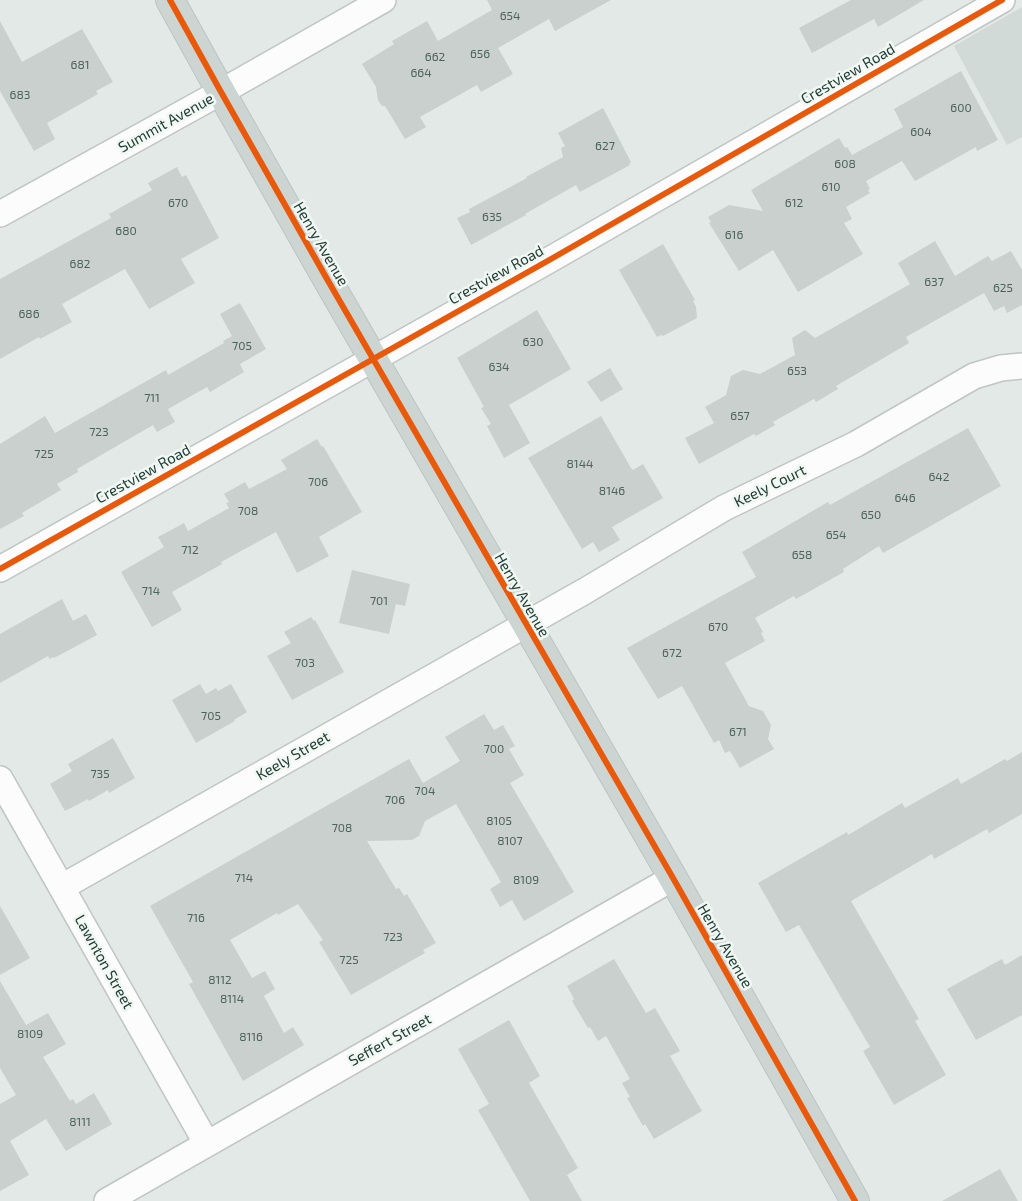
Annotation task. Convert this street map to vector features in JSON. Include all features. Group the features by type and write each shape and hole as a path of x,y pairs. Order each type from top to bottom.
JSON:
{"main road":[{"name":"Henry Avenue","path":"170,0 525,625 856,1201"}],"street":[{"name":"Summit Avenue","path":"0,214 383,0"},
{"name":"Crestview Road","path":"0,569 551,258 1002,0"},
{"name":"Keely Court","path":"525,625 724,508 856,444 974,376 1001,368 1022,366"},
{"name":"Keely Street","path":"62,887 525,625"},
{"name":"Lawnton Street","path":"0,779 207,1144"},
{"name":"Seffert Street","path":"107,1201 672,878"}],"shaded area":[{"path":"1022,7 1022,137 1007,145 954,46"}],"building":[{"path":"487,0 611,0 555,31 549,19 498,48 513,74 481,92 477,85 420,117 426,127 405,139 385,106 382,106 378,100 376,87 362,64 394,44 392,41 427,21 438,41 492,10"},
{"path":"851,0 924,0 878,27 874,19 812,53 799,28"},
{"path":"0,21 22,62 82,29 113,82 96,91 98,94 47,123 55,139 34,151 0,91"},
{"path":"961,71 998,140 977,151 976,147 915,181 902,161 866,181 870,193 846,207 852,219 844,223 863,254 798,292 773,250 739,271 709,223 711,222 708,217 729,205 763,211 751,190 839,138 852,155 903,127 894,109"},
{"path":"603,108 631,162 630,165 580,192 576,185 471,245 457,218 470,212 469,209 563,157 561,148 565,146 558,133"},
{"path":"177,167 182,177 186,175 219,238 181,259 195,283 149,309 125,269 62,304 72,322 40,339 39,337 0,359 0,279 111,218 109,214 152,190 148,183"},
{"path":"935,241 955,276 988,256 992,261 1011,251 1022,270 1022,305 1007,313 1004,306 994,311 984,293 906,337 909,343 836,386 838,389 816,402 814,399 773,422 775,425 756,436 754,434 699,464 685,438 714,423 705,407 726,395 731,376 743,370 760,374 795,355 792,338 805,330 815,338 910,284 898,263"},
{"path":"663,244 695,300 693,301 696,307 697,318 663,336 657,337 619,270"},
{"path":"240,303 266,349 240,364 244,372 210,392 207,387 168,409 175,422 157,432 153,425 77,469 78,472 57,484 61,490 22,513 24,516 0,529 0,444 45,416 55,433 166,370 168,375 224,343 223,341 232,336 220,314"},
{"path":"537,310 571,369 509,405 530,443 504,458 487,426 491,424 481,408 484,407 457,358"},
{"path":"610,368 623,389 601,402 587,382"},
{"path":"601,416 631,468 633,470 643,464 663,498 612,527 620,540 599,552 593,542 582,549 528,458"},
{"path":"968,428 1001,486 883,553 879,546 843,569 844,572 796,599 794,596 755,618 763,632 761,633 765,641 725,663 749,706 763,711 771,725 768,739 774,749 740,768 730,751 725,753 719,740 714,743 682,686 658,699 627,648 756,577 742,552 828,502 830,505"},
{"path":"317,439 362,512 319,537 329,556 297,573 276,532 172,592 182,610 152,627 121,572 164,547 158,537 184,523 188,531 229,508 226,503 229,502 224,494 245,482 249,489 287,469 281,460"},
{"path":"352,570 410,584 405,606 396,604 389,634 339,623"},
{"path":"62,599 73,621 86,614 97,635 54,658 50,659 48,656 0,683 0,634"},
{"path":"311,617 315,620 344,672 292,700 267,656 291,643 284,632"},
{"path":"200,684 206,694 216,688 218,691 231,684 247,712 196,743 172,700"},
{"path":"484,714 494,730 503,725 515,746 509,749 524,775 510,783 574,892 524,921 512,900 500,907 490,889 501,882 456,804 425,821 419,836 412,840 367,841 396,889 399,888 404,896 407,894 436,943 423,950 425,953 351,995 319,942 323,940 298,904 278,915 277,913 230,940 252,978 265,971 275,989 264,996 284,1033 293,1027 304,1045 243,1081 189,984 193,982 150,906 409,759 423,783 460,761 445,737"},
{"path":"113,738 135,778 109,793 108,790 89,801 88,799 65,811 50,784 72,771 68,764"},
{"path":"1022,752 1022,814 989,833 987,829 934,859 932,854 851,901 919,1019 915,1021 946,1075 894,1105 863,1051 870,1047 799,925 786,932 758,883 847,832 848,835 902,803 905,808 958,778 961,784 1005,759 1007,761"},
{"path":"0,906 30,958 0,975"},
{"path":"1022,955 1022,1015 976,1040 947,989 1002,959 1005,965"},
{"path":"614,959 646,1013 655,1008 680,1051 670,1056 702,1111 654,1139 645,1124 643,1126 627,1098 630,1097 622,1083 630,1079 606,1036 598,1041 572,1001 574,999 567,986"},
{"path":"0,981 26,1025 48,1013 66,1044 43,1057 70,1101 73,1099 76,1104 94,1093 112,1124 66,1151 46,1119 10,1141 29,1175 0,1191 0,1104 16,1095 0,1068"},
{"path":"509,1020 540,1076 529,1083 578,1168 567,1175 582,1201 530,1201 478,1110 489,1104 458,1049"},
{"path":"1000,1169 1018,1201 942,1201"}],"cycle path":[{"path":"170,0 327,279 673,878 855,1201"},
{"path":"0,569 551,259 1002,0"}]}
